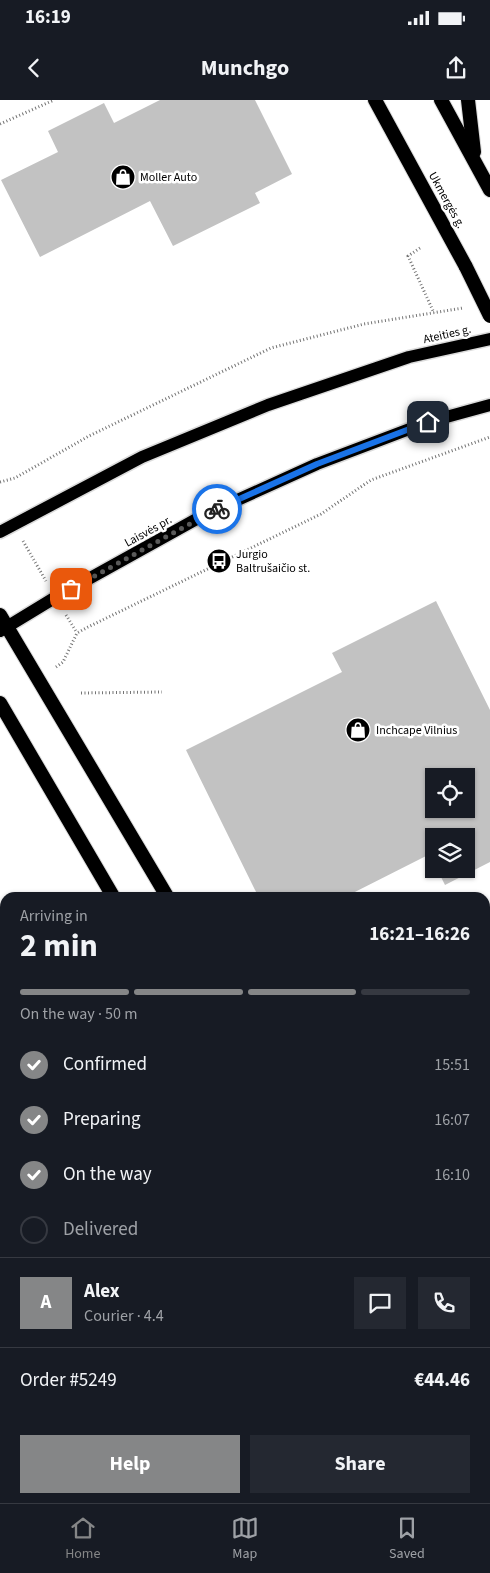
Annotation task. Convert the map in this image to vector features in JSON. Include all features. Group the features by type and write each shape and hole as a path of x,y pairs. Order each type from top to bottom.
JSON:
{"highway":[{"name":"Ukmergės g.","path":"375,100 466,267 490,316"},
{"path":"441,100 490,190"},
{"path":"468,100 475,160"},
{"path":"2,624 164,892"},
{"path":"0,703 110,892"}],"main road":[{"name":"Ateities g.","path":"12,524 142,457 268,405 409,357 490,338"},
{"name":"Laisvės pr.","path":"2,624 56,597 211,512 317,464 428,422 490,405"},
{"path":"0,532 12,524"}],"path":[{"path":"0,124 54,100"},
{"path":"420,248 408,256 434,313"},
{"path":"0,482 15,478 89,436 272,348 364,324 471,306"},
{"path":"64,662 77,633 321,514 371,480 490,438"},
{"path":"12,524 77,633"},
{"path":"82,693 162,692"}],"building":[{"path":"160,100 255,100 292,174 255,193 260,203 173,246 150,201 40,257 1,180 58,152 48,131 104,103 114,123"},
{"name":"Inchcape Vilnius","path":"436,601 490,710 490,862 475,870 475,828 425,828 425,857 355,892 256,892 186,750 342,672 332,653"},
{"name":"Inchcape Vilnius","path":"442,878 459,878 445,885"}],"way so far":[{"path":"71,589 217,509"}],"place":[{"name":"Moller Auto","path":"123,177"},
{"name":"Jurgio Baltrušaičio st.","path":"219,561"},
{"name":"Inchcape Vilnius","path":"358,730"}],"route":[{"path":"217,509 317,464 428,422"}]}
